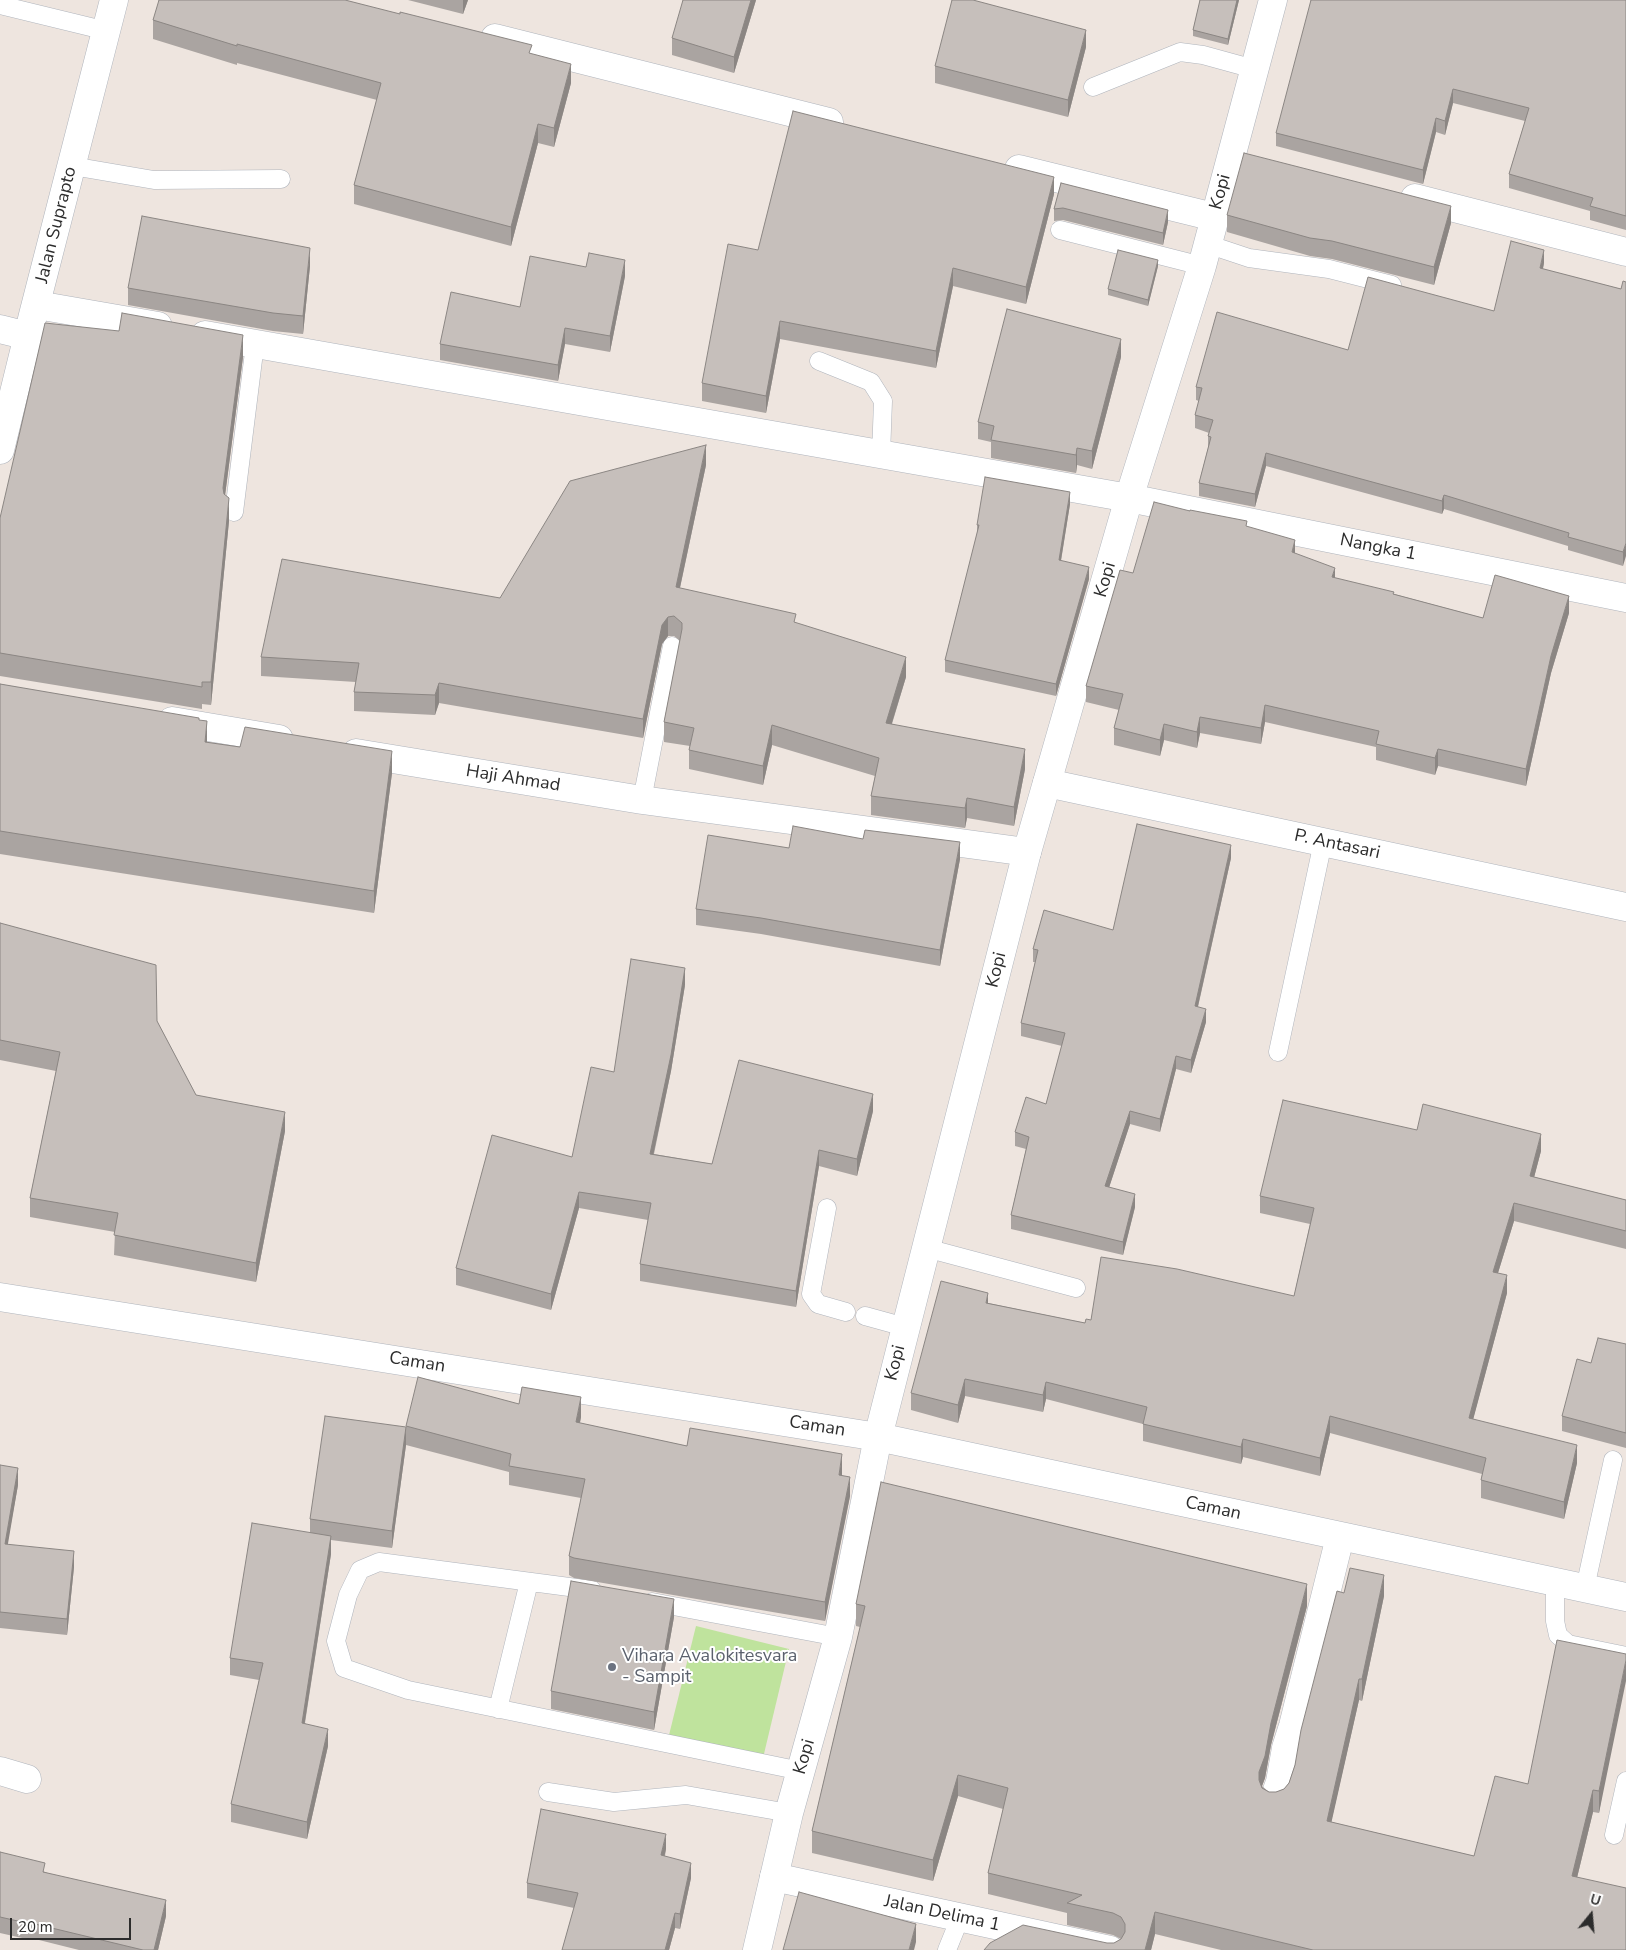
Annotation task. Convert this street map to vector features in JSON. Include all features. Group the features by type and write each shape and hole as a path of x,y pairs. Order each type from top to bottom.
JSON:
{"street":[{"name":"Jalan Suprapto","path":"2,435 114,0"},
{"name":"Kopi","path":"757,1950 790,1813 838,1637 878,1437 905,1327 1027,852 1129,498 1204,255 1273,0"},
{"path":"467,31 855,128"},
{"path":"1232,151 1261,159"},
{"path":"991,162 1214,217"},
{"path":"1395,193 1626,252"},
{"name":"Nangka 1","path":"36,305 1129,498 1626,598"},
{"path":"0,330 28,336"},
{"path":"145,716 300,743"},
{"name":"Haji Ahmad","path":"329,748 642,800 1027,852"},
{"name":"P. Antasari","path":"1047,783 1626,907"},
{"name":"Caman","path":"0,1297 878,1437 1626,1597"},
{"path":"1274,1799 1280,1782 1286,1748 1340,1537"},
{"path":"0,1771 27,1779"},
{"name":"Jalan Delima 1","path":"774,1877 1110,1950"}],"lane":[{"path":"0,5 107,31"},
{"path":"1093,87 1180,52 1203,55 1254,69"},
{"path":"72,166 154,180 282,179"},
{"path":"1060,230 1204,255 1249,258 1329,269 1406,288"},
{"path":"234,512 255,344"},
{"path":"819,361 871,382 882,401 881,455"},
{"path":"642,800 672,646"},
{"path":"1278,1052 1323,842"},
{"path":"827,1208 811,1294 818,1304 846,1312"},
{"path":"926,1248 1076,1288"},
{"path":"865,1316 905,1327"},
{"path":"1585,1588 1613,1460"},
{"path":"605,1592 379,1562 360,1570 348,1595 336,1641 344,1668 408,1690 801,1771"},
{"path":"498,1709 529,1582"},
{"path":"1555,1582 1555,1621 1558,1635 1568,1644 1626,1656"},
{"path":"634,1598 838,1637"},
{"path":"1614,1835 1626,1781"},
{"path":"548,1792 614,1802 686,1795 790,1813"},
{"path":"947,1950 960,1918"}],"green space":[{"path":"696,1626 789,1649 763,1758 669,1735"}],"building":[{"path":"159,0 345,0 532,45 529,53 571,64 554,128 538,124 511,227 354,185 381,83 237,44 237,46 153,20"},
{"path":"683,0 751,0 734,57 672,38"},
{"path":"952,0 973,0 1086,30 1068,100 935,66"},
{"path":"1200,0 1237,0 1228,39 1193,30"},
{"path":"1311,0 1626,0 1626,216 1590,206 1593,198 1509,174 1529,108 1453,89 1445,121 1436,118 1423,170 1276,133"},
{"path":"793,111 1054,177 1026,287 953,268 936,351 780,321 766,396 702,383 728,244 758,250"},
{"path":"1244,153 1451,206 1434,267 1332,241 1310,238 1227,215"},
{"path":"1061,183 1168,210 1163,233 1063,208 1054,209"},
{"path":"142,216 310,248 303,316 273,313 128,288"},
{"path":"1511,241 1544,250 1540,268 1621,289 1623,281 1626,282 1626,543 1623,552 1568,537 1569,533 1444,495 1442,501 1266,453 1255,494 1199,483 1211,437 1208,436 1213,420 1195,415 1202,388 1196,387 1217,312 1348,350 1368,277 1494,311"},
{"path":"1118,250 1158,260 1148,300 1108,289"},
{"path":"589,253 625,260 610,336 565,328 558,365 440,344 451,292 520,307 530,256 586,267"},
{"path":"1007,309 1121,339 1092,451 1077,448 1076,455 991,440 994,426 978,422"},
{"path":"122,313 243,335 223,488 224,494 229,498 211,682 202,682 202,687 0,653 0,518 45,323 119,331"},
{"path":"706,445 676,587 796,614 794,622 906,657 886,723 1025,749 1014,807 967,798 965,808 871,796 879,758 772,725 763,766 689,750 694,728 664,722 682,629 682,623 674,616 668,617 662,625 643,719 439,683 435,695 354,692 359,663 261,657 282,559 500,598 570,481"},
{"path":"985,477 1070,492 1059,560 1089,567 1056,684 945,660 979,525 977,525"},
{"path":"1154,502 1190,511 1247,521 1246,526 1295,540 1292,552 1335,568 1332,577 1394,592 1393,594 1483,618 1495,575 1569,596 1551,656 1526,769 1438,749 1435,758 1376,744 1379,731 1265,705 1261,728 1200,717 1197,732 1164,724 1160,740 1114,728 1123,694 1086,686 1120,570 1133,573"},
{"path":"0,684 199,718 199,720 207,721 205,742 240,747 245,727 392,751 374,891 0,831"},
{"path":"1137,824 1231,845 1195,1006 1206,1009 1191,1060 1176,1056 1160,1119 1130,1111 1105,1186 1135,1194 1123,1242 1011,1215 1029,1137 1015,1132 1026,1097 1046,1104 1065,1033 1021,1023 1038,950 1033,949 1044,910 1113,930"},
{"path":"793,826 863,839 865,830 960,842 940,950 761,918 696,909 708,835 789,848"},
{"path":"0,923 156,965 157,1021 196,1095 285,1112 256,1263 114,1235 118,1213 30,1198 60,1052 0,1040"},
{"path":"631,959 685,968 671,1055 650,1154 712,1164 739,1060 873,1094 857,1159 819,1150 796,1291 640,1264 651,1203 579,1192 551,1294 456,1268 492,1135 572,1157 591,1067 614,1072"},
{"path":"1283,1100 1417,1130 1423,1104 1541,1134 1530,1176 1626,1200 1626,1231 1514,1203 1493,1272 1507,1275 1469,1418 1577,1445 1564,1502 1481,1480 1486,1458 1330,1416 1320,1458 1243,1439 1241,1447 1143,1424 1147,1407 1046,1382 1043,1395 965,1379 958,1405 911,1393 941,1281 988,1293 986,1303 1085,1323 1086,1319 1091,1320 1101,1257 1177,1269 1294,1296 1314,1208 1260,1196"},
{"path":"1598,1338 1626,1344 1626,1433 1562,1416 1577,1359 1591,1363"},
{"path":"418,1377 519,1404 522,1387 581,1397 576,1422 687,1446 690,1428 842,1454 839,1475 850,1477 825,1602 569,1556 585,1479 509,1466 511,1454 406,1426"},
{"path":"325,1416 406,1427 392,1531 310,1519"},
{"path":"0,1465 18,1468 5,1544 74,1551 67,1619 0,1612"},
{"path":"881,1482 1307,1584 1271,1723 1265,1756 1259,1772 1262,1788 1269,1792 1284,1789 1289,1783 1337,1591 1344,1593 1350,1568 1384,1575 1362,1679 1359,1679 1327,1821 1474,1856 1495,1776 1528,1784 1557,1640 1626,1654 1599,1791 1593,1790 1572,1876 1626,1888 1626,1950 1313,1950 1155,1912 1145,1950 984,1950 990,1943 1023,1925 1114,1943 1121,1939 1125,1932 1125,1924 1121,1917 1113,1913 1067,1903 1082,1895 988,1873 1008,1788 958,1775 933,1860 812,1831 865,1606 856,1604"},
{"path":"252,1523 331,1536 302,1723 328,1729 307,1822 231,1804 263,1663 230,1658"},
{"name":"Vihara Avalokitesvara - Sampit","path":"571,1581 674,1599 654,1712 551,1691"},
{"path":"541,1809 666,1834 661,1855 691,1863 680,1914 675,1913 665,1950 562,1950 578,1893 527,1883"},
{"path":"0,1852 45,1863 43,1872 166,1900 154,1950 143,1950 0,1917"},
{"path":"799,1892 916,1924 909,1950 783,1950"}],"place":[{"name":"Vihara Avalokitesvara - Sampit","path":"612,1667"}]}
